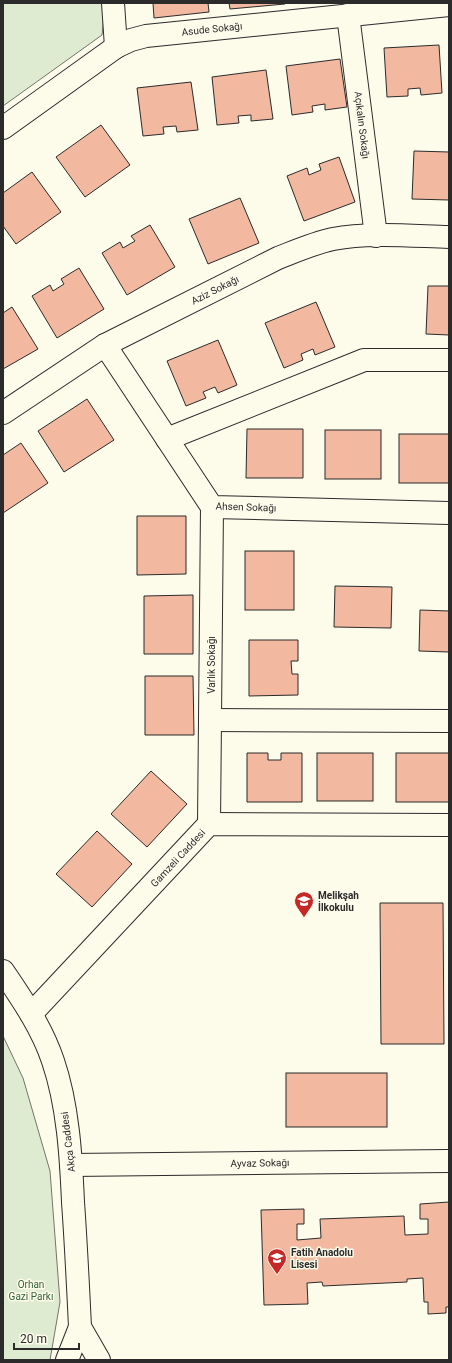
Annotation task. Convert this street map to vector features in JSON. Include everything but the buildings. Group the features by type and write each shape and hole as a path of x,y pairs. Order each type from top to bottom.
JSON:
{"street":[{"path":"112,3 116,46"},
{"name":"Asude Sokağı","path":"3,128 116,46 131,40 146,36 449,4"},
{"name":"Açıkalın Sokağı","path":"348,15 376,236"},
{"name":"Aziz Sokağı","path":"3,413 105,345 278,258 307,246 333,239 358,236 449,237"},
{"name":"Ahsen Sokağı","path":"105,345 212,506 449,513"},
{"path":"167,439 364,360 449,360"},
{"name":"Varlık Sokağı","path":"210,824 212,506"},
{"path":"210,720 449,721"},
{"name":"Gamzeli Caddesi","path":"31,1014 210,824 449,825"},
{"name":"Akça Caddesi","path":"3,971 31,1014 47,1045 60,1083 71,1166 80,1327 67,1360"},
{"name":"Ayvaz Sokağı","path":"71,1166 449,1161"},
{"name":"Akça Caddesi","path":"80,1327 99,1360"}],"green space":[{"path":"3,3 104,3 102,35 3,106"},
{"name":"Orhan Gazi Parkı","path":"3,1036 23,1078 50,1171 60,1302 50,1360 3,1360"}],"place":[{"name":"Melikşah İlkokulu","path":"304,918"},
{"name":"Fatih Anadolu Lisesi","path":"277,1275"}]}
